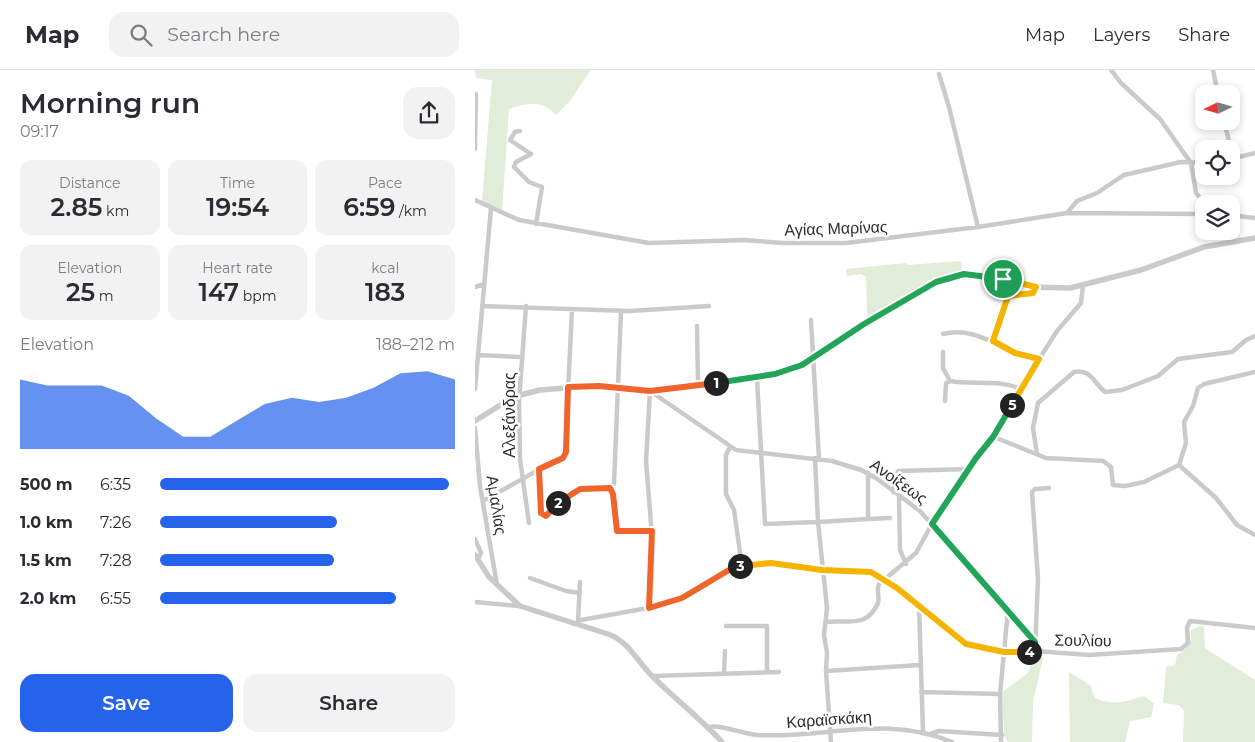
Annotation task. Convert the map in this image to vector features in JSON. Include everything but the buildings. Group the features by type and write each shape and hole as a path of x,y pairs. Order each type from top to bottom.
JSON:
{"street":[{"path":"1111,70 1121,83 1160,119 1191,163 1198,195"},
{"path":"1213,70 1216,85"},
{"path":"939,74 949,107 978,227"},
{"path":"475,149 476,94"},
{"path":"520,131 515,132 510,140 529,150 531,154 516,162 515,167 529,182 542,187 537,224"},
{"path":"1240,157 1255,152"},
{"path":"1067,213 1077,201 1097,193 1125,175 1174,164 1195,163"},
{"name":"Αγίας Μαρίνας","path":"475,200 519,220 625,240 655,243 744,240 783,243 846,243 978,227 1067,213 1195,214"},
{"path":"475,389 491,208"},
{"path":"1240,216 1255,218"},
{"path":"475,421 519,394 568,387 650,391 757,378 792,369 813,359 882,312 925,286 948,277 975,274 1036,287 1062,289 1141,270 1204,247 1255,238"},
{"path":"475,287 483,284"},
{"path":"826,622 855,622 866,618 878,603 878,586 883,579 905,564 916,553 932,524 993,437 1020,389 1057,331 1081,303 1083,285"},
{"path":"993,341 1008,296 1033,293 1036,287"},
{"path":"482,306 526,306 621,311 709,306"},
{"name":"Αλεξάνδρας","path":"526,306 519,394 522,478 529,523"},
{"path":"483,501 522,478 563,458 566,452 572,309"},
{"path":"539,469 540,511 545,516 562,500 580,489 610,488 615,484 621,311"},
{"path":"811,320 818,522 827,608 824,635 827,653 826,671 831,742"},
{"path":"697,326 698,385"},
{"path":"943,334 968,332 993,341 1015,353 1039,359"},
{"path":"1037,454 1033,428 1038,403 1074,372 1080,371 1090,375 1105,392 1114,392 1158,376 1178,358 1232,352 1246,340 1255,336"},
{"path":"943,352 943,368 950,381"},
{"path":"478,355 521,357"},
{"path":"993,437 1051,458 1106,462 1111,466 1112,484 1118,486 1144,482 1179,465 1186,443 1184,422 1192,408 1198,388 1204,384 1255,372"},
{"path":"757,378 765,524 889,518"},
{"path":"945,401 946,383 950,381 1014,386 1020,389"},
{"path":"649,608 652,531 646,466 650,391"},
{"name":"Ανοίξεως","path":"650,391 665,403 709,430 730,447 743,452 840,462 868,473 917,508 1035,642"},
{"name":"Αμαλίας","path":"475,428 483,501 496,586"},
{"path":"730,447 726,456 726,494 734,510 742,566"},
{"path":"1179,465 1212,494 1237,525 1255,535"},
{"path":"893,492 898,471 970,469"},
{"path":"868,473 868,519"},
{"path":"610,488 613,494 617,531 652,531"},
{"path":"1035,651 1038,579 1032,492 1035,489 1049,488"},
{"path":"899,496 900,550 905,564"},
{"path":"475,538 481,553 476,557 496,586 520,606"},
{"name":"Σουλίου","path":"576,623 649,608 682,598 729,570 742,566 771,563 822,570 867,572 883,579 919,605 966,644 1004,652 1035,651 1089,655 1181,649 1188,643 1189,623 1201,621 1255,628"},
{"path":"530,578 566,591 580,593"},
{"path":"576,623 580,582"},
{"path":"475,602 499,602 520,606 615,637 627,646 653,676 722,742"},
{"path":"919,605 919,665 923,732"},
{"path":"1001,742 1000,694 1008,610"},
{"path":"726,626 767,626 767,672"},
{"path":"724,673 725,651"},
{"path":"826,671 919,665"},
{"path":"653,676 779,672"},
{"path":"921,692 1000,694"},
{"name":"Καραϊσκάκη","path":"708,727 714,726 738,733 762,735 831,732 850,728 883,728 923,732 952,742"},
{"path":"929,734 939,731 1002,735"}],"green space":[{"path":"475,70 591,70 569,102 556,115 540,104 528,104 509,109 502,212 482,201 492,80 476,78"},
{"path":"961,261 962,272 955,273 870,318 867,315 866,277 861,274 847,276 846,269 906,263 908,265"},
{"path":"1200,626 1204,627 1205,648 1255,680 1255,742 1183,742 1184,711 1179,705 1163,703 1166,667 1175,665 1177,655 1187,648 1190,642 1191,630"},
{"path":"1035,654 1043,658 1033,702 1032,742 1008,742 1004,736 1002,692 1028,673"},
{"path":"1069,672 1090,685 1095,698 1107,702 1119,702 1144,696 1154,704 1151,717 1130,721 1125,742 1070,742"}],"route":[{"path":"964,274 987,275 1003,279 1029,287 1036,287 1033,293 1008,296 993,341 1015,353 1039,359 1020,389 1006,418 976,458 932,524 1035,642 1035,651 1004,652 966,644 897,588 871,572 863,571 822,570 771,563 742,566 721,574 682,598 665,605 649,608 652,531 617,531 613,492 610,488 580,489 562,500 546,516 541,513 539,469 563,458 566,452 568,387 599,386 650,391 732,382 775,374 802,365 813,359 833,344 925,286 948,277 964,274"}]}
